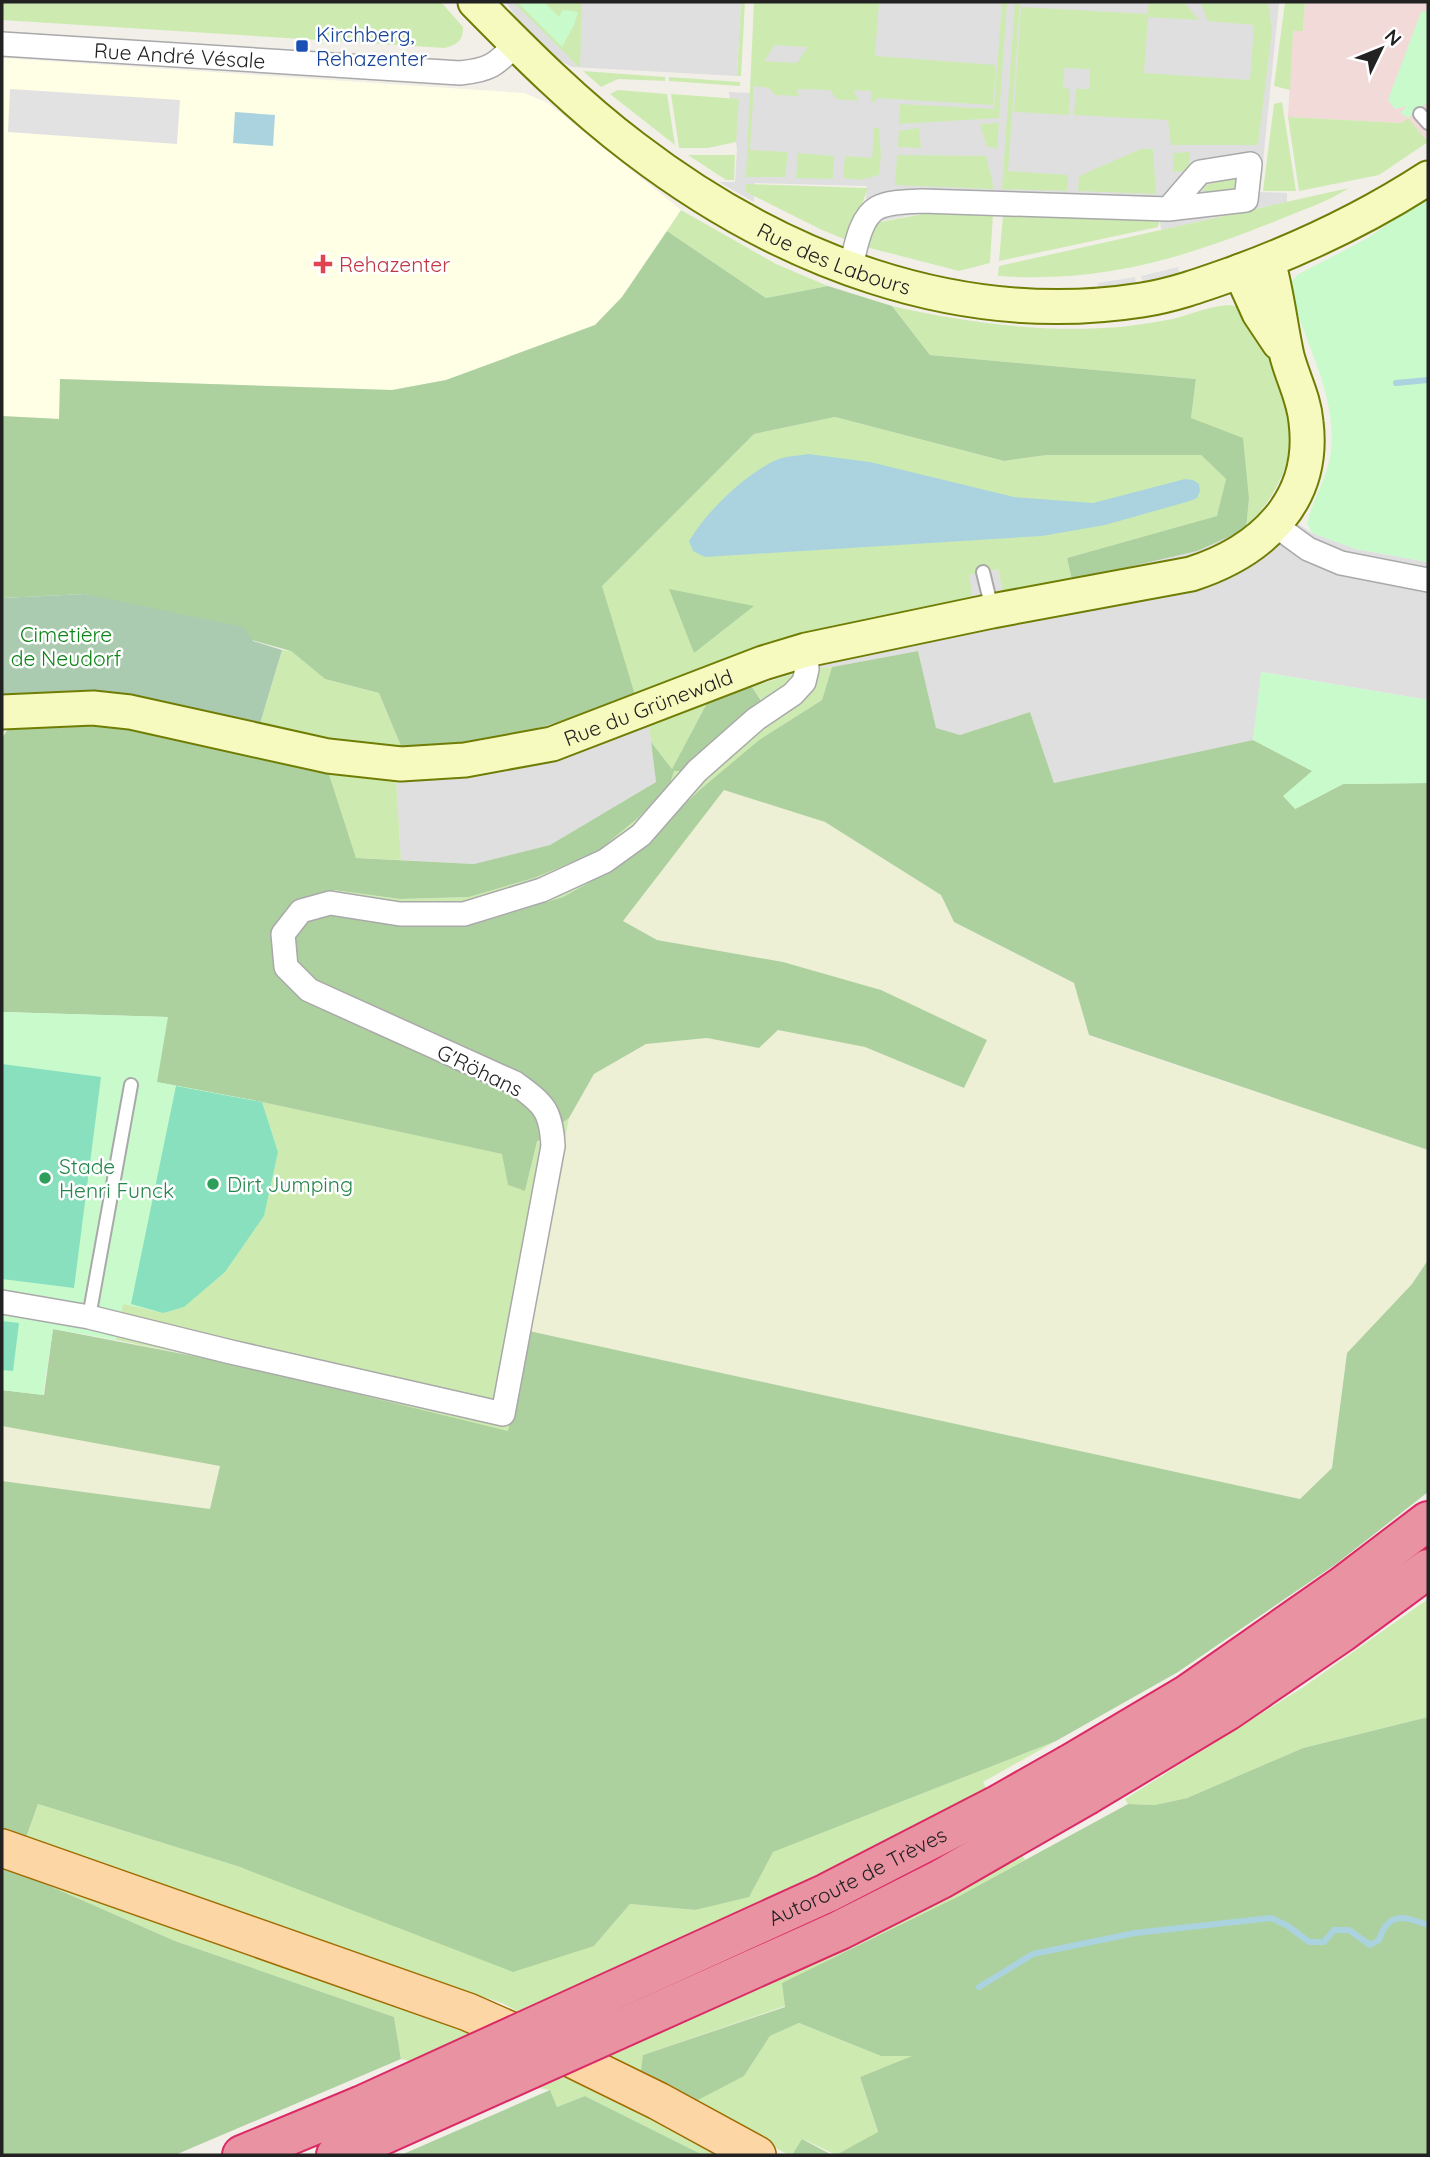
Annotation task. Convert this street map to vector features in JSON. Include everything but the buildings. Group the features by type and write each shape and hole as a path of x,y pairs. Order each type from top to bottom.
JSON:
{"highway":[{"name":"Autoroute de Trèves","path":"1079,1780 1188,1694 1344,1585 1428,1521"},
{"name":"Autoroute de Trèves","path":"242,2155 367,2122 827,1894 996,1806 1079,1780 1227,1711 1428,1569"},
{"name":"Autoroute de Trèves","path":"336,2155 367,2122"}],"main road":[{"name":"Rue des Labours","path":"475,2 586,110 634,149 692,190 774,237 850,270 936,295 1061,307 1142,300 1181,291 1304,247 1390,203 1428,178"},
{"name":"Rue du Grünewald","path":"2,712 93,708 130,712 328,756 401,764 465,760 552,744 806,650 992,611 1191,574 1236,556 1257,542 1275,525 1290,503 1301,479 1307,426 1303,399 1288,356 1280,307 1254,266"},
{"path":"2,1849 97,1880 468,2012 552,2049 658,2101 757,2155"}],"street":[{"name":"Rue André Vésale","path":"2,44 460,73 484,70 500,60 517,43"},
{"path":"850,270 864,224 875,209 889,204 922,201 1168,209"},
{"path":"1275,525 1308,549 1341,563 1428,580"},
{"name":"G'Röhans","path":"2,1302 89,1317 230,1352 503,1413 553,1146 551,1120 538,1100 515,1083 309,990 286,967 284,934 301,911 330,903 400,914 464,914 542,890 605,861 641,835 697,771 756,719 793,694 804,682 807,669 806,650"}],"lane":[{"path":"983,572 992,611"},
{"path":"89,1317 131,1084"}],"shaded area":[{"path":"506,2 741,2 737,76 572,67 558,60 519,22"},
{"path":"759,2 1279,2 1260,192 1287,193 1287,202 1161,230 1160,220 923,213 864,224 867,186 755,183 754,202 719,182 735,182 737,149 729,92 753,93"},
{"path":"1305,2 1428,2 1428,143 1408,119 1402,123 1288,117 1293,31 1303,31"},
{"name":"Rehazenter","path":"2,58 524,93 548,103 681,210 622,297 595,325 446,380 392,390 60,379 60,419 2,416"},
{"path":"10,89 180,100 177,144 8,132"},
{"path":"1178,267 1180,274 1143,282 1141,276"},
{"path":"1135,277 1136,284 1098,289 1098,283"},
{"path":"1268,504 1312,533 1356,549 1428,562 1428,700 1262,672 1253,740 1054,783 1030,712 960,735 936,729 918,651 807,669 649,726 656,782 550,845 474,864 401,860 396,777 84,696 636,698 973,599 968,575 998,569 1003,593 1246,529"},
{"path":"724,790 825,822 941,895 954,922 1075,984 1089,1036 1428,1150 1428,1260 1412,1284 1347,1353 1332,1468 1300,1499 529,1331 569,1118 594,1074 646,1044 707,1038 759,1048 778,1030 865,1047 964,1088 986,1040 881,990 783,962 657,940 622,921"},
{"path":"2,1426 220,1465 211,1509 2,1481"}],"green space":[{"path":"2,2 441,2 463,27 463,32 459,41 445,48 2,20"},
{"path":"513,2 582,2 580,67 579,67"},
{"path":"517,2 544,2 559,17 563,10 578,12 562,47"},
{"path":"741,2 745,2 741,76 737,76"},
{"path":"754,2 879,2 875,56 996,65 993,105 877,98 875,102 871,101 871,91 854,90 858,101 836,99 830,90 797,89 799,96 775,95 769,88 754,86 750,150 788,152 785,177 746,177","holes":["775,45 806,47 797,63 764,61"]},
{"path":"1002,2 1007,2 999,118 899,124 900,104 994,109"},
{"path":"1015,2 1020,2 1008,171 1068,175 1067,191 1002,189"},
{"path":"1149,2 1184,2 1199,20 1148,17 1144,73 1250,80 1254,25 1208,21 1200,2 1268,2 1272,30 1258,145 1171,145 1168,120 1074,115 1076,89 1090,89 1090,69 1064,68 1063,88 1070,89 1069,115 1014,112 1021,7 1147,14"},
{"path":"1285,2 1305,2 1303,31 1293,31 1290,90 1274,86"},
{"path":"1428,11 1428,102 1408,118 1400,113 1407,106 1395,109 1388,100 1421,12"},
{"path":"583,71 665,77 665,81 618,79 601,87"},
{"path":"669,77 740,82 740,86 669,81"},
{"path":"618,90 667,94 675,145 610,94"},
{"path":"671,94 739,99 736,142 708,148 679,148"},
{"path":"1282,102 1296,191 1263,191 1274,104"},
{"path":"1288,117 1402,123 1408,118 1428,142 1379,175 1299,191"},
{"path":"999,123 997,148 987,147 980,124"},
{"path":"874,128 879,128 879,175 860,180 843,178 845,156 872,158"},
{"path":"919,128 921,148 898,147 899,131"},
{"path":"1141,149 1153,149 1156,194 1078,191 1079,176"},
{"path":"1190,152 1188,171 1173,172 1173,153"},
{"path":"798,153 834,156 833,179 796,178"},
{"path":"688,155 735,155 734,180 726,180"},
{"path":"897,155 986,156 994,189 895,185"},
{"path":"1236,176 1233,193 1204,195 1204,186"},
{"path":"746,184 868,188 849,241 746,192"},
{"path":"1349,188 1332,198 1241,235 1174,257 1107,272 1072,276 998,276 999,266"},
{"path":"1428,197 1428,562 1356,549 1312,533 1307,523 1330,457 1330,413 1289,286 1297,275 1366,239"},
{"path":"681,210 776,264 828,286 766,298 667,231"},
{"path":"923,214 993,214 990,263 959,271 866,247 874,223"},
{"path":"1003,215 1160,220 1158,227 999,261"},
{"path":"667,231 766,298 828,286 892,306 930,355 1196,379 1191,418 1243,438 1249,499 1246,529 1197,551 1072,580 1067,558 1217,516 1226,479 1201,455 1047,455 1004,461 835,417 754,434 602,586 636,698 509,737 404,753 379,693 325,679 291,651 85,594 2,598 2,416 59,419 60,379 392,390 446,380 595,325 622,297"},
{"path":"892,306 977,322 1062,329 1120,327 1173,319 1221,306 1241,308 1255,327 1283,396 1289,419 1287,461 1279,482 1246,529 1249,499 1191,418 1196,379 930,355"},
{"path":"835,417 1004,461 1047,455 1201,455 1226,479 1218,516 1067,558 1072,580 1003,594 998,569 969,575 973,600 636,698 601,586 754,434"},
{"path":"669,589 754,606 694,653"},
{"name":"Cimetière de Neudorf","path":"85,594 243,627 253,641 282,650 258,730 2,698 2,598"},
{"path":"282,650 291,651 325,679 379,693 404,753 258,730"},
{"path":"918,651 936,728 960,735 1030,712 1054,783 1253,740 1313,771 1295,809 1343,784 1428,783 1428,1150 1089,1035 1074,983 954,922 941,895 825,822 724,790 623,921 657,940 783,962 881,990 987,1040 964,1088 865,1047 778,1030 759,1048 707,1038 646,1044 594,1074 569,1118 537,1142 525,1191 508,1185 502,1154 156,1082 167,1017 2,1012 2,738 12,723 97,719 328,771 356,858 474,864 550,845 656,782 651,742 672,769 707,703 752,687 762,702 686,771 674,771 669,786 639,817 597,852 534,878 469,897 400,899 334,890 302,911 399,926 468,926 563,897 615,868 759,740 822,700 832,667"},
{"path":"832,667 822,700 759,740 615,868 563,897 468,926 399,926 301,911 333,890 400,899 469,897 534,878 597,852 639,817 674,771 762,701 752,687 807,669"},
{"path":"1261,672 1428,700 1428,783 1343,784 1295,809 1283,796 1312,771 1253,740"},
{"path":"707,703 672,769 651,742 649,726"},
{"path":"328,771 396,777 401,860 356,858"},
{"path":"2,1012 168,1017 157,1082 262,1102 278,1152 264,1216 225,1272 184,1307 163,1313 123,1304 116,1340 53,1329 43,1395 2,1390"},
{"name":"Stade Henri Funck","path":"2,1064 101,1077 74,1288 2,1279"},
{"name":"Dirt Jumping","path":"176,1086 262,1102 278,1152 264,1216 225,1272 184,1307 163,1313 131,1304"},
{"path":"262,1102 503,1154 508,1185 525,1191 537,1143 569,1118 509,1432 230,1363 116,1340 122,1304 131,1304 278,1152"},
{"path":"1428,1260 1428,1492 1336,1564 1178,1672 1056,1741 773,1852 749,1897 695,1910 630,1904 594,1946 513,1972 240,1867 38,1804 23,1846 2,1840 2,1481 210,1509 220,1466 2,1426 2,1390 44,1395 53,1329 230,1363 508,1431 529,1331 1300,1499 1332,1468 1347,1353 1412,1284"},
{"path":"2,1321 19,1323 13,1371 2,1370"},
{"path":"1428,1599 1428,1717 1303,1748 1187,1798 1155,1805 1128,1804 1125,1799 1302,1688"},
{"path":"1428,1717 1428,2155 836,2155 878,2132 860,2077 912,2056 881,2056 799,2023 770,2036 744,2076 696,2101 641,2071 643,2055 785,2007 782,1983 961,1895 1128,1804 1155,1805 1187,1798 1303,1748"},
{"path":"1056,1741 983,1782 1025,1860 961,1895 783,1983 785,2006 643,2055 744,2076 770,2036 799,2023 881,2056 914,2056 860,2077 878,2133 836,2155 803,2139 792,2155 789,2155 502,2003 23,1846 38,1804 240,1867 594,1946 630,1904 695,1910 765,1867 772,1852"},
{"path":"2,1865 410,2003 611,2095 726,2155 703,2155 585,2096 557,2107 549,2090 401,2059 394,2017 175,1941"},
{"path":"2,1865 175,1941 394,2017 401,2059 175,2155 2,2155"},
{"path":"550,2090 557,2107 585,2096 703,2155 401,2155"},
{"path":"802,2139 832,2155 792,2155"}],"water":[{"path":"235,112 275,115 273,146 233,143"},
{"path":"808,454 870,462 1014,497 1093,503 1185,479 1199,484 1200,491 1197,498 1190,501 1105,525 1042,536 705,557 693,551 689,541 716,506 739,484 776,460"}],"waterway":[{"path":"1396,383 1428,380"},
{"path":"979,1987 1033,1954 1135,1933 1271,1918 1288,1926 1309,1942 1324,1942 1334,1930 1349,1930 1370,1945 1379,1940 1387,1924 1398,1918 1428,1925"}],"place":[{"name":"Kirchberg, Rehazenter","path":"302,46"},
{"name":"Rehazenter","path":"323,264"},
{"name":"Stade Henri Funck","path":"45,1178"},
{"name":"Dirt Jumping","path":"213,1184"}]}
